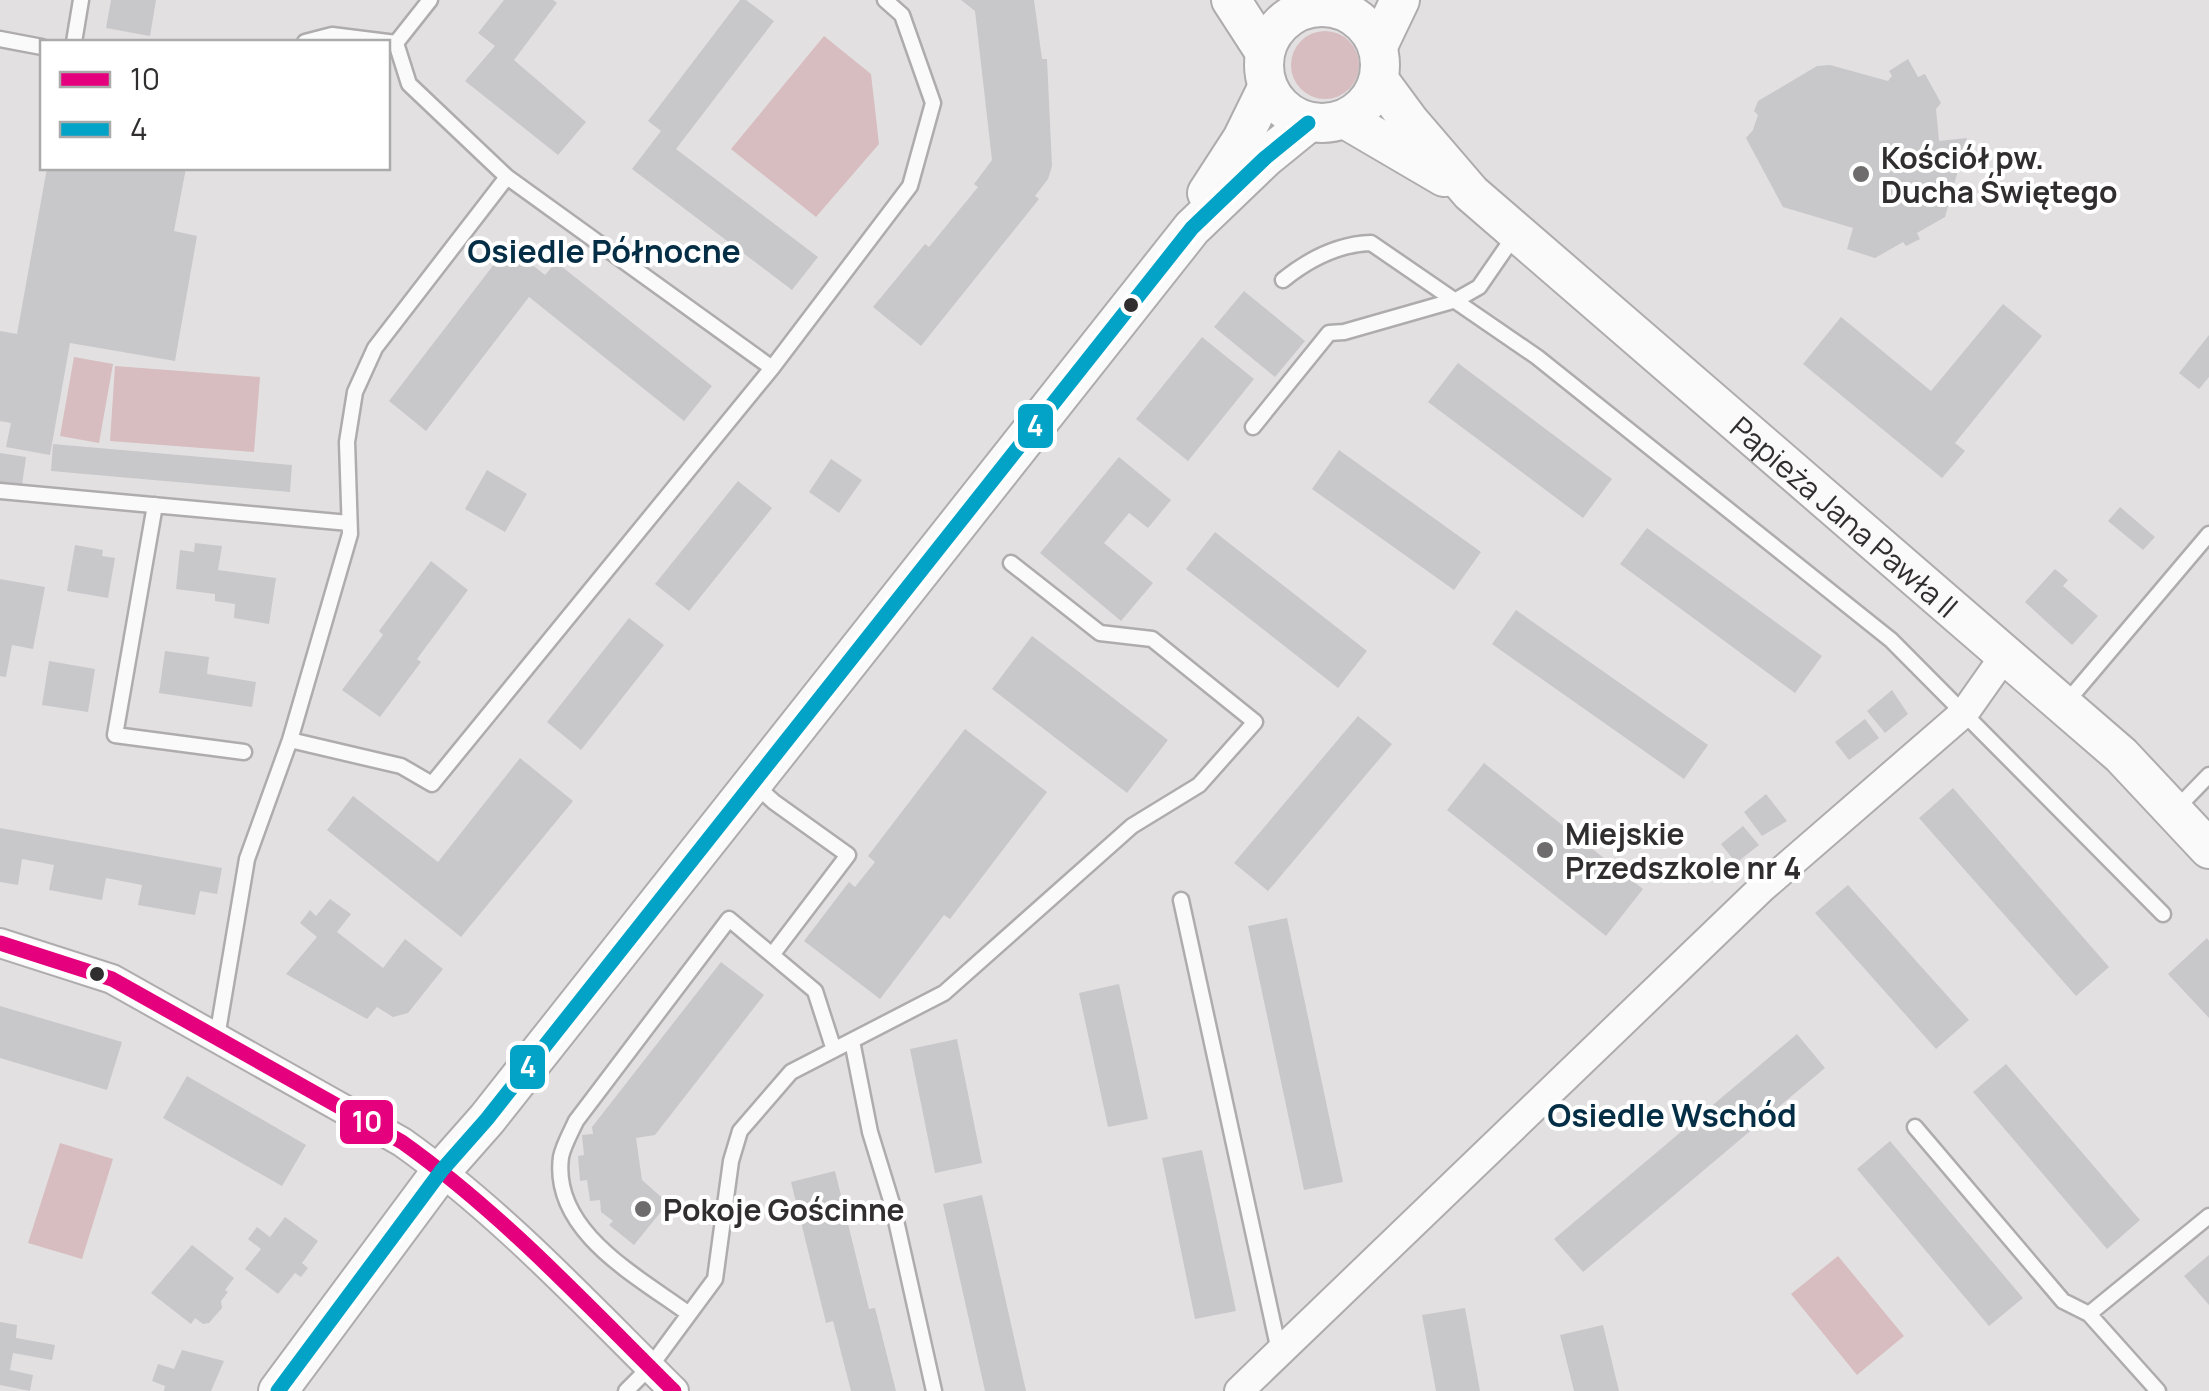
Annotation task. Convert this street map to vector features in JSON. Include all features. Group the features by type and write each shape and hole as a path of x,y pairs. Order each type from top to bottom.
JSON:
{"main road":[{"path":"1231,0 1266,70 1277,104 1291,116 1327,121"},
{"path":"278,1391 442,1170 1192,228 1264,158 1327,121 1360,110 1372,96 1378,63 1400,0"},
{"path":"1192,228 1211,185 1242,139 1266,70 1272,34 1284,20 1318,5 1354,16 1368,29 1378,63"},
{"name":"Papieża Jana Pawła II","path":"1378,63 1410,122 1472,194 2122,755 2209,849"},
{"name":"Papieża Jana Pawła II","path":"1327,121 1472,194"}],"street":[{"path":"1238,1391 1762,888 1965,712 2008,656"},
{"path":"0,942 112,980 402,1142 442,1170 491,1213 674,1391"}],"lane":[{"path":"74,40 81,0"},
{"path":"396,43 430,0"},
{"path":"290,740 401,766 432,784 772,368 910,186 933,103 902,14 885,0"},
{"path":"312,40 332,35 372,40"},
{"path":"0,40 40,47"},
{"path":"390,42 396,43"},
{"path":"396,43 408,84 506,176 772,368"},
{"path":"216,1037 247,859 290,740 350,534 347,442 355,392 376,348 506,176"},
{"path":"1253,428 1329,333 1456,300 1479,287 1517,232"},
{"path":"1283,280 1308,260 1371,243 1537,357 1891,640 2163,914"},
{"path":"0,491 349,522"},
{"path":"155,505 115,734 244,752"},
{"path":"2065,705 2209,534"},
{"path":"626,1391 650,1367 715,1279 740,1131 790,1072 944,993 1132,826 1199,785 1255,722 1152,639 1100,634 1012,563"},
{"path":"2174,810 2209,775"},
{"path":"753,783 848,855 772,955"},
{"path":"1181,900 1280,1352"},
{"path":"689,1314 599,1247 581,1225 563,1194 561,1156 576,1121 729,919 815,991 834,1050"},
{"path":"852,1041 870,1132 892,1206 934,1391"},
{"path":"1915,1126 2063,1301 2089,1314 2158,1391"},
{"path":"2089,1314 2209,1216"}],"shaded area":[{"path":"1325,31 1338,33 1349,41 1357,52 1357,78 1349,89 1338,97 1325,99 1312,97 1301,89 1293,78 1291,65 1293,52 1301,41 1312,33"},
{"path":"824,36 871,74 879,144 816,217 731,149"},
{"path":"74,357 113,364 99,443 60,436"},
{"path":"115,366 260,377 254,452 110,441"},
{"path":"60,1143 113,1159 82,1259 28,1243"},
{"path":"1838,1256 1904,1336 1857,1375 1791,1294"}],"building":[{"path":"111,0 156,0 150,36 106,28"},
{"path":"504,0 557,3 514,60 586,122 558,155 465,81 495,46 478,33"},
{"path":"740,0 746,0 774,21 676,149 818,257 792,290 632,169 661,131 648,121"},
{"path":"961,0 1034,0 1042,59 1047,59 1052,166 1035,196 1039,199 921,346 873,307 978,187 974,184 992,160 975,11"},
{"name":"Kościół pw. Ducha Świętego","path":"1908,59 1918,77 1925,74 1941,103 1936,109 1939,141 1967,138 1945,217 1917,233 1920,239 1906,246 1903,242 1875,258 1847,249 1853,228 1783,207 1746,138 1758,115 1754,111 1758,101 1817,66 1830,65 1888,81 1892,76 1889,71"},
{"path":"47,170 186,170 174,231 197,236 175,361 70,343 50,455 6,447 11,423 0,421 0,331 17,334"},
{"path":"508,246 545,275 556,262 712,386 684,421 529,297 426,431 389,401"},
{"path":"1244,291 1305,341 1275,377 1214,327"},
{"path":"2003,304 2042,336 1955,443 1965,451 1942,478 1803,364 1841,317 1931,391"},
{"path":"2209,335 2209,377 2199,389 2179,373"},
{"path":"1202,337 1254,379 1188,461 1136,419"},
{"path":"1458,363 1612,479 1583,518 1428,402"},
{"path":"53,444 292,465 290,492 51,471"},
{"path":"1339,450 1481,552 1454,590 1312,489"},
{"path":"0,453 26,457 22,485 0,482"},
{"path":"1119,457 1171,500 1148,528 1129,513 1104,543 1153,583 1121,621 1040,553"},
{"path":"831,459 862,480 839,513 809,492"},
{"path":"487,470 527,494 505,532 465,509"},
{"path":"738,481 772,508 689,611 655,584"},
{"path":"2120,507 2155,537 2143,550 2108,521"},
{"path":"1647,528 1822,656 1795,693 1620,564"},
{"path":"1215,532 1367,651 1338,688 1186,569"},
{"path":"195,543 222,546 218,570 276,578 269,624 234,618 235,604 215,601 215,594 176,589 180,550 194,552"},
{"path":"75,545 103,550 102,556 115,558 108,598 67,591"},
{"path":"431,561 468,590 380,717 342,690 383,635 379,631"},
{"path":"2055,569 2068,580 2063,586 2098,616 2072,645 2025,602"},
{"path":"0,579 45,587 33,649 12,645 6,677 0,676"},
{"path":"1516,610 1708,745 1684,779 1492,644"},
{"path":"629,618 664,645 581,750 547,722"},
{"path":"1032,636 1168,740 1127,793 992,689"},
{"path":"165,651 209,657 207,674 256,682 252,707 159,693"},
{"path":"49,661 95,669 88,712 42,705"},
{"path":"1892,690 1908,714 1885,733 1867,711"},
{"path":"1358,716 1392,744 1268,891 1234,863"},
{"path":"1865,719 1879,738 1849,760 1835,742"},
{"path":"965,729 1047,792 950,919 944,915 880,999 804,941 849,882 855,887 875,862 868,856"},
{"path":"520,758 573,801 461,937 327,830 353,796 438,862"},
{"name":"Miejskie Przedszkole nr 4","path":"1484,763 1643,889 1606,936 1447,810"},
{"path":"1953,788 2109,967 2076,996 1919,818"},
{"path":"1766,794 1787,821 1762,836 1744,812"},
{"path":"1743,826 1759,845 1736,863 1721,844"},
{"path":"0,828 222,868 217,894 200,891 195,915 138,905 142,885 106,878 102,900 49,890 54,865 22,859 18,885 0,882"},
{"path":"1848,885 1969,1020 1936,1049 1815,913"},
{"path":"330,899 351,914 337,932 383,968 405,939 443,969 408,1013 393,1017 377,1007 367,1019 286,974 317,937 300,923 310,910 316,916"},
{"path":"1287,918 1343,1182 1304,1190 1248,926"},
{"path":"2207,938 2209,941 2209,1018 2168,974"},
{"path":"721,962 764,995 655,1135 636,1138 642,1180 668,1203 634,1245 609,1225 613,1221 601,1212 600,1200 590,1201 587,1180 580,1181 578,1156 584,1155 582,1135 593,1134 592,1127"},
{"path":"1119,984 1148,1119 1108,1127 1079,993"},
{"path":"0,1006 122,1042 107,1090 0,1058"},
{"path":"1797,1034 1825,1068 1583,1272 1554,1239"},
{"path":"957,1039 982,1163 935,1173 910,1049"},
{"path":"2006,1064 2140,1220 2107,1249 1973,1092"},
{"path":"187,1076 306,1145 282,1186 163,1118"},
{"path":"1890,1141 2023,1298 1989,1326 1857,1169"},
{"path":"1202,1150 1236,1311 1195,1319 1162,1158"},
{"path":"835,1171 869,1309 875,1308 896,1391 851,1391 833,1321 826,1323 791,1182"},
{"path":"982,1195 1026,1391 985,1391 943,1204"},
{"path":"285,1217 318,1241 302,1263 308,1268 301,1277 295,1273 278,1294 245,1269 261,1249 248,1239 257,1227 270,1237"},
{"path":"192,1245 234,1278 225,1290 228,1292 221,1301 222,1308 209,1323 195,1318 191,1324 151,1293"},
{"path":"2209,1255 2209,1305 2184,1276"},
{"path":"1465,1308 1480,1391 1436,1391 1422,1315"},
{"path":"0,1322 17,1325 16,1338 55,1345 52,1360 13,1353 10,1370 33,1375 30,1391 0,1385"},
{"path":"1603,1325 1619,1391 1574,1391 1560,1335"},
{"path":"182,1350 224,1361 211,1391 164,1391 165,1386 152,1381 158,1364 174,1369"}],"transit line":[{"name":"4","path":"278,1391 442,1170 487,1119 1192,228 1308,123"},
{"name":"10","path":"0,943 112,979 402,1142 509,1229 674,1391"}],"place":[{"name":"Kościół pw. Ducha Świętego","path":"1861,174"},
{"name":"Miejskie Przedszkole nr 4","path":"1545,850"},
{"name":"Pokoje Gościnne","path":"643,1209"}],"district":[{"name":"Osiedle Północne","path":"604,251"},
{"name":"Osiedle Wschód","path":"1672,1115"}]}
